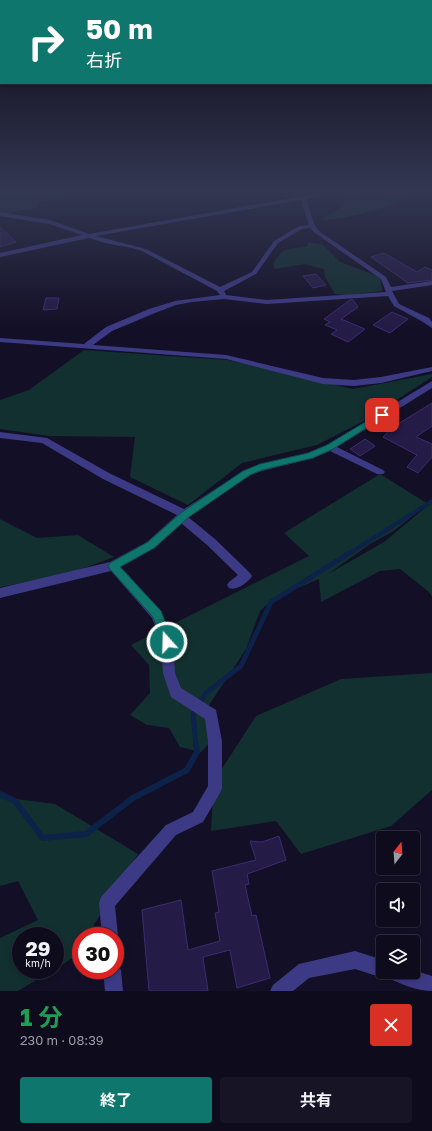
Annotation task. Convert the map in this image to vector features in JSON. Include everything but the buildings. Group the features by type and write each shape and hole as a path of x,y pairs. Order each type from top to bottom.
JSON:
{"street":[{"path":"0,255 87,236"},
{"path":"89,236 144,250 222,294 267,302 390,292 432,283"},
{"path":"85,347 109,329 152,311 175,303 222,294 254,273 276,242 286,236"},
{"path":"323,236 384,278 396,305 426,320 432,326"},
{"path":"0,340 226,356 323,381 354,383 381,380 432,369"},
{"path":"0,593 113,566 151,545 184,516 247,473 260,468 310,456 330,447 432,384"},
{"path":"0,435 44,440 106,476 184,516 246,576 233,585"},
{"path":"330,447 380,472"},
{"path":"109,927 107,903 171,830 198,817 214,788 215,741 211,715 176,692 169,673 167,642 157,615 113,566"},
{"path":"279,991 305,970 355,960 376,967"},
{"path":"113,979 114,991"},
{"path":"414,979 432,985"}],"green space":[{"path":"309,242 323,245 340,262 380,277 382,291 348,295 335,294 325,277 324,269 304,264 275,269 273,264 280,254 286,250 306,247"},
{"path":"84,350 228,360 353,389 432,374 432,377 364,421 317,445 242,463 188,505 130,477 135,437 49,436 0,429 0,400 29,390"},
{"path":"380,474 428,504 392,532 370,544 328,574 384,542 432,502 432,597 429,592 400,569 380,571 321,602 319,579 274,598 260,611 246,649 207,708 214,738 201,752 180,747 169,728 147,725 130,715 150,693 149,665 131,645 309,556 284,533"},
{"path":"0,519 37,538 78,535 114,557 65,575 0,587"},
{"path":"432,673 432,790 391,826 301,854 276,821 211,831 214,781 256,716 341,679"},
{"path":"0,797 55,804 138,854 93,927 72,927 72,958 64,964 64,927 23,927 38,920 18,881 0,886"},
{"path":"12,932 12,979 38,979 18,991 0,991 0,938"}],"waterway":[{"path":"350,553 432,501"},
{"path":"196,745 193,714 206,693 241,666 271,602 351,552"},
{"path":"0,794 15,801 43,838 86,834 133,798 187,770 197,752 196,744"}],"route":[{"path":"167,642 157,615 113,566 151,545 185,514 247,473 260,468 310,456 330,447 382,415"}]}
